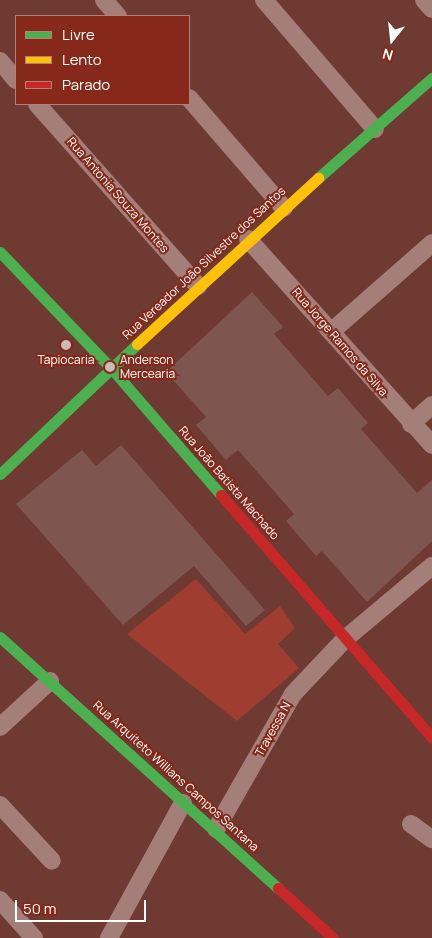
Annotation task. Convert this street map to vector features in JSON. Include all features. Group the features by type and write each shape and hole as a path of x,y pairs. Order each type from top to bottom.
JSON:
{"street":[{"path":"104,0 117,15"},
{"path":"264,0 375,129"},
{"path":"424,0 432,9"},
{"path":"0,61 15,79"},
{"name":"Rua Vereador João Silvestre dos Santos","path":"0,474 248,239 432,78"},
{"path":"190,99 284,208"},
{"name":"Rua Antonia Souza Montes","path":"38,105 198,286"},
{"name":"Rua Jorge Ramos da Silva","path":"248,239 332,331 411,424 432,445"},
{"path":"332,331 432,243"},
{"name":"Rua João Batista Machado","path":"0,252 111,368 432,738"},
{"path":"411,424 432,405"},
{"name":"Travessa N","path":"216,829 293,694 345,639 432,566"},
{"name":"Rua Arquiteto Willians Campos Santana","path":"0,636 183,803 216,829 333,938"},
{"path":"0,727 50,681"},
{"path":"109,938 183,803"},
{"path":"0,805 52,861"},
{"path":"411,824 432,838"},
{"path":"0,900 34,938"}],"shaded area":[{"path":"196,579 245,634 280,606 295,628 278,644 299,668 237,721 127,634"}],"building":[{"path":"252,292 283,327 274,334 328,396 338,388 368,423 361,429 417,493 432,480 432,541 367,602 322,551 316,556 286,521 294,514 238,450 226,460 196,425 206,417 166,372"},
{"path":"121,445 265,610 246,626 194,566 123,625 16,504 82,450 96,466"}],"traffic: fast":[{"path":"318,178 432,78"},
{"path":"0,252 111,368 221,495"},
{"path":"0,474 137,344"},
{"path":"0,637 278,888"}],"traffic: slow":[{"path":"137,344 318,178"}],"traffic: jam":[{"path":"221,495 432,738"},
{"path":"278,888 333,938"}],"place":[{"name":"Tapiocaria","path":"66,345"},
{"name":"Anderson Mercearia","path":"110,367"}]}
